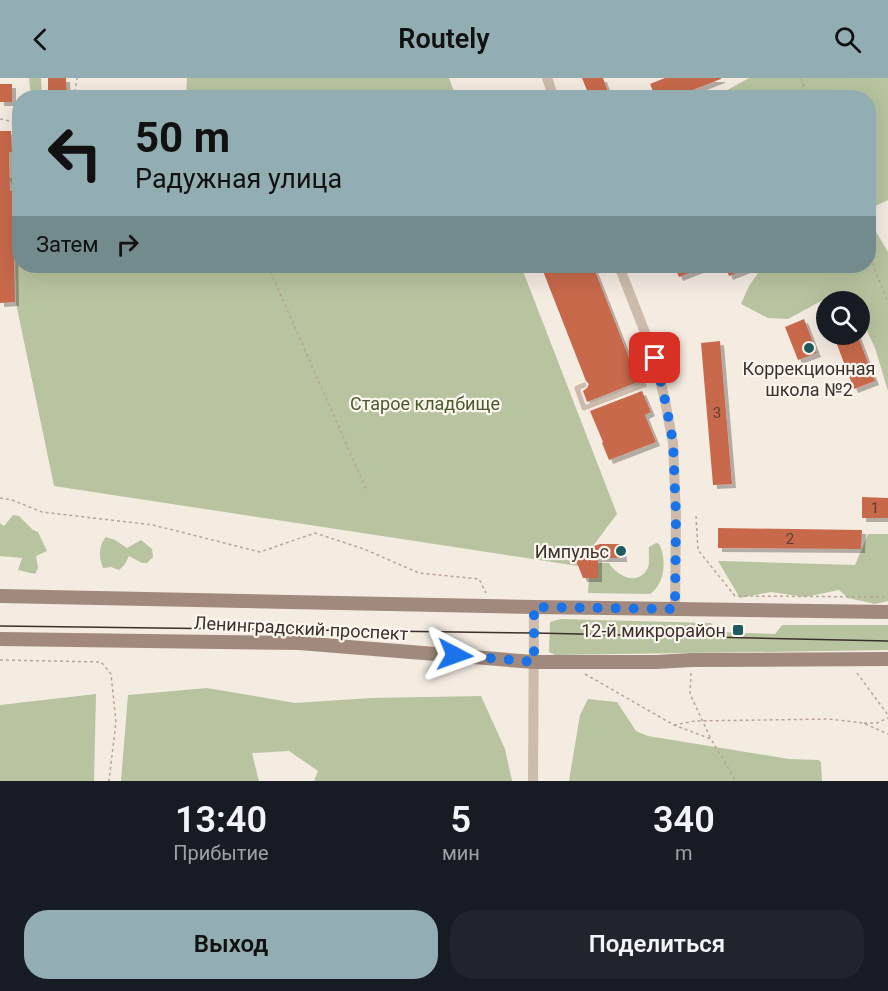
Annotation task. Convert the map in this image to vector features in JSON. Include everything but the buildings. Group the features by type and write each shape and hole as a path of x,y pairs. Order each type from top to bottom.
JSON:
{"main road":[{"name":"Ленинградский проспект","path":"0,596 888,612"},
{"name":"Ленинградский проспект","path":"0,639 299,643 534,662 888,659"}],"street":[{"path":"622,273 655,358 673,442 676,516 675,609"},
{"path":"533,781 534,607"}],"lane":[{"path":"584,385 577,388 584,408 644,385 639,371"}],"path":[{"path":"876,272 888,302"},
{"path":"271,273 366,489"},
{"path":"0,498 12,500 42,512 153,525 260,552 315,533 364,549 419,573 479,579 492,605"},
{"path":"696,516 698,550 735,596 888,597"},
{"path":"0,660 101,662 111,674 116,722 109,781"},
{"path":"692,667 690,694 711,739 736,781"},
{"path":"580,671 674,725 711,739"},
{"path":"674,725 703,721 829,719 877,723 888,717 886,711 858,674"},
{"path":"863,723 888,734"}],"green space":[{"path":"29,78 41,78 42,90 30,90"},
{"path":"187,78 449,78 453,90 186,90"},
{"path":"749,78 888,78 888,200 876,206 876,90 728,90"},
{"path":"876,232 888,252 888,391 870,337 870,291 816,291 816,304 788,319 768,318 741,304 758,273 876,273"},
{"name":"Старое кладбище","path":"15,273 524,273 617,514 578,566 54,486 16,303"},
{"path":"13,515 19,516 38,532 47,551 36,556 38,568 35,574 18,570 22,558 0,556 0,523 4,526"},
{"path":"868,534 888,534 888,601 875,604 848,598 839,590 805,597 771,592 740,598 718,561 855,565"},
{"path":"106,537 127,548 141,540 152,549 153,557 147,563 142,563 129,556 119,570 111,567 103,568 100,552"},
{"path":"656,543 662,550 664,564 662,578 650,594 588,593 590,563 609,563 621,575 637,578 648,569 649,547"},
{"path":"561,619 711,623 717,632 775,634 782,625 888,625 888,650 555,655 549,652 550,622"},
{"path":"207,688 295,703 371,698 481,696 505,749 512,781 314,781 318,771 289,751 252,753 259,781 121,781 128,695"},
{"path":"96,694 94,781 0,781 0,705"},
{"path":"588,699 617,702 636,731 648,736 789,759 819,760 822,781 569,781 580,715"}],"tram line":[{"path":"0,626 535,633 888,641"}],"place":[{"name":"Коррекционная школа №2","path":"809,348"},
{"name":"Импульс","path":"621,551"},
{"name":"12-й микрорайон","path":"738,630"}],"route":[{"path":"455,655 534,662 534,607 675,609 676,516 673,442 655,358"}]}
